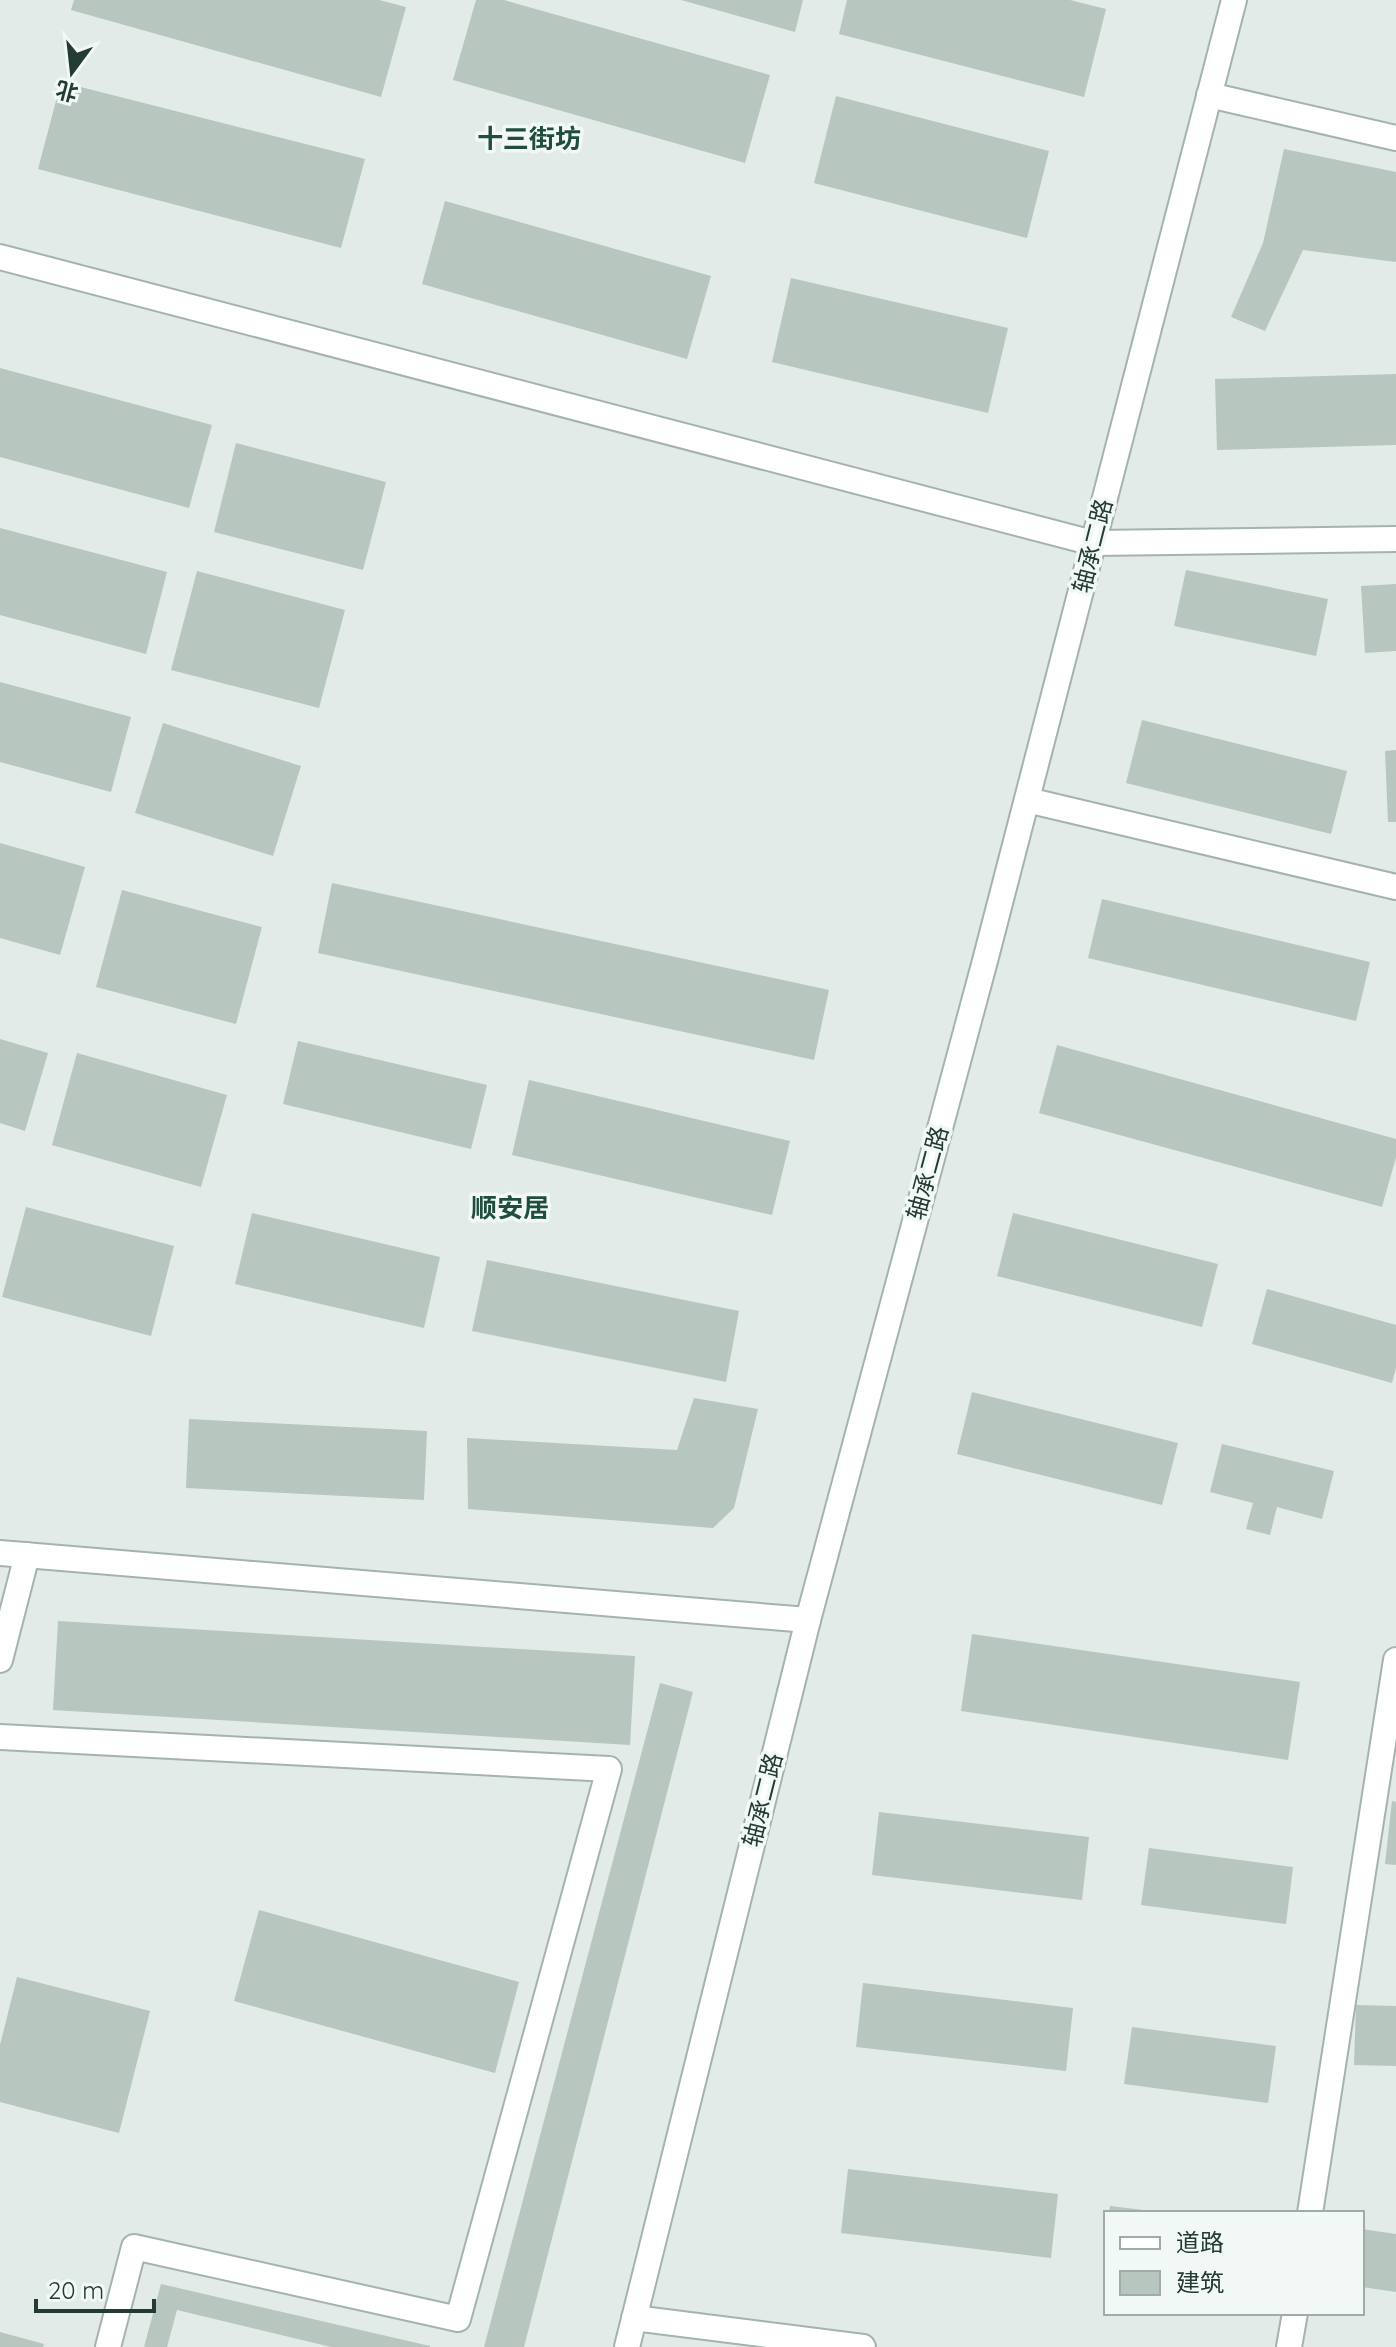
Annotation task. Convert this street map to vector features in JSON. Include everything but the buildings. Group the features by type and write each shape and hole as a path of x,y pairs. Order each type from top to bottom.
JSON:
{"street":[{"name":"轴承二路","path":"627,2347 808,1620 1027,800 1209,95 1230,1"},
{"path":"1209,95 1396,138"},
{"path":"0,257 1093,543 1396,539"},
{"path":"1027,800 1396,887"},
{"path":"0,1553 808,1620"},
{"path":"0,1660 27,1555"},
{"path":"1310,2211 1396,1660"},
{"path":"0,1737 609,1769 458,2319 134,2247 108,2347"},
{"path":"1289,2347 1295,2315"},
{"path":"634,2318 863,2347"}],"district":[{"name":"十三街坊","path":"529,139"},
{"name":"顺安居","path":"510,1208"}]}
